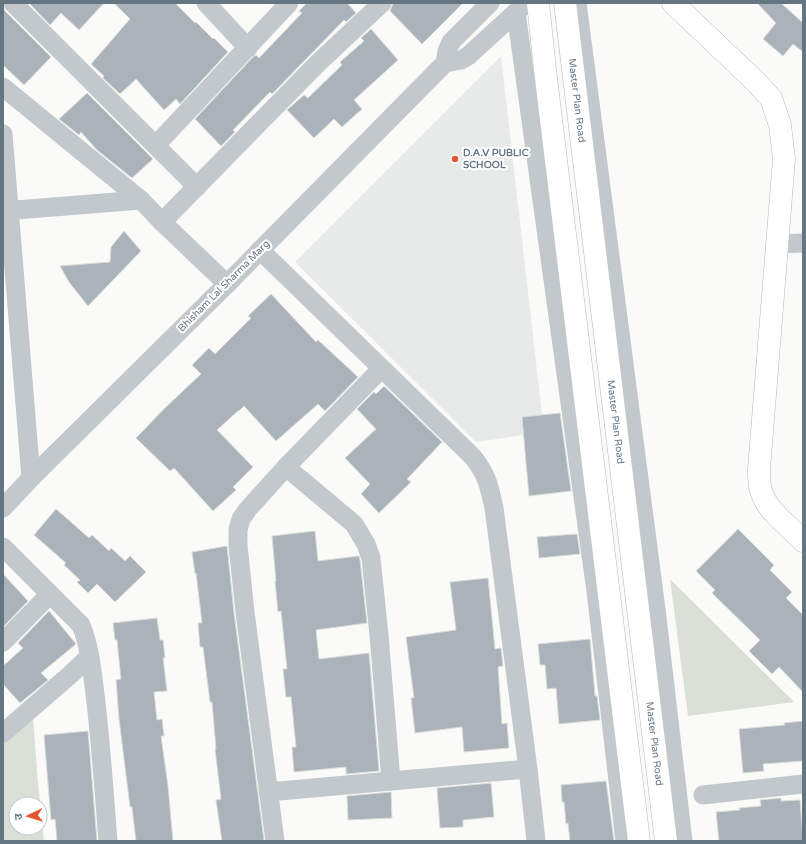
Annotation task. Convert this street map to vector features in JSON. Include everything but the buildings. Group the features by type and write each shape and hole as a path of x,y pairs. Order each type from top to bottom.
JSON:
{"main road":[{"path":"538,3 639,841"},
{"name":"Master Plan Road","path":"565,3 666,841"},
{"path":"673,3 771,98 780,125 784,160 759,482 763,497 771,508 803,541"}],"street":[{"path":"13,3 197,187"},
{"path":"206,3 248,48"},
{"path":"156,145 289,3"},
{"path":"162,222 317,64 382,3"},
{"path":"577,3 656,608 683,841"},
{"path":"445,64 447,51 451,42 486,4"},
{"path":"521,8 596,591 625,841"},
{"name":"Bhisham Lal Sharma Marg","path":"3,508 31,478 227,284 445,64 461,60 468,56 521,8"},
{"path":"3,87 141,200 227,284"},
{"path":"3,134 6,211 31,478"},
{"path":"6,211 141,200"},
{"path":"777,244 803,243"},
{"path":"260,250 473,457 483,469 490,486 506,595 536,841"},
{"path":"274,841 245,612 238,545 238,530 248,509 286,466 381,369"},
{"path":"286,466 354,524 366,544 371,558 380,634 391,781"},
{"path":"3,547 81,625 86,637 90,656 98,722 108,841"},
{"path":"3,642 50,594"},
{"path":"3,733 90,656"},
{"path":"268,792 528,769"},
{"path":"703,795 803,784"}],"shaded area":[{"name":"D.A.V PUBLIC SCHOOL","path":"501,56 544,432 476,442 295,262"},
{"path":"670,579 794,702 688,716"},
{"path":"33,716 39,796 8,796 8,836 43,836 44,841 3,841 3,743"}],"place":[{"name":"D.A.V PUBLIC SCHOOL","path":"455,159"}]}
